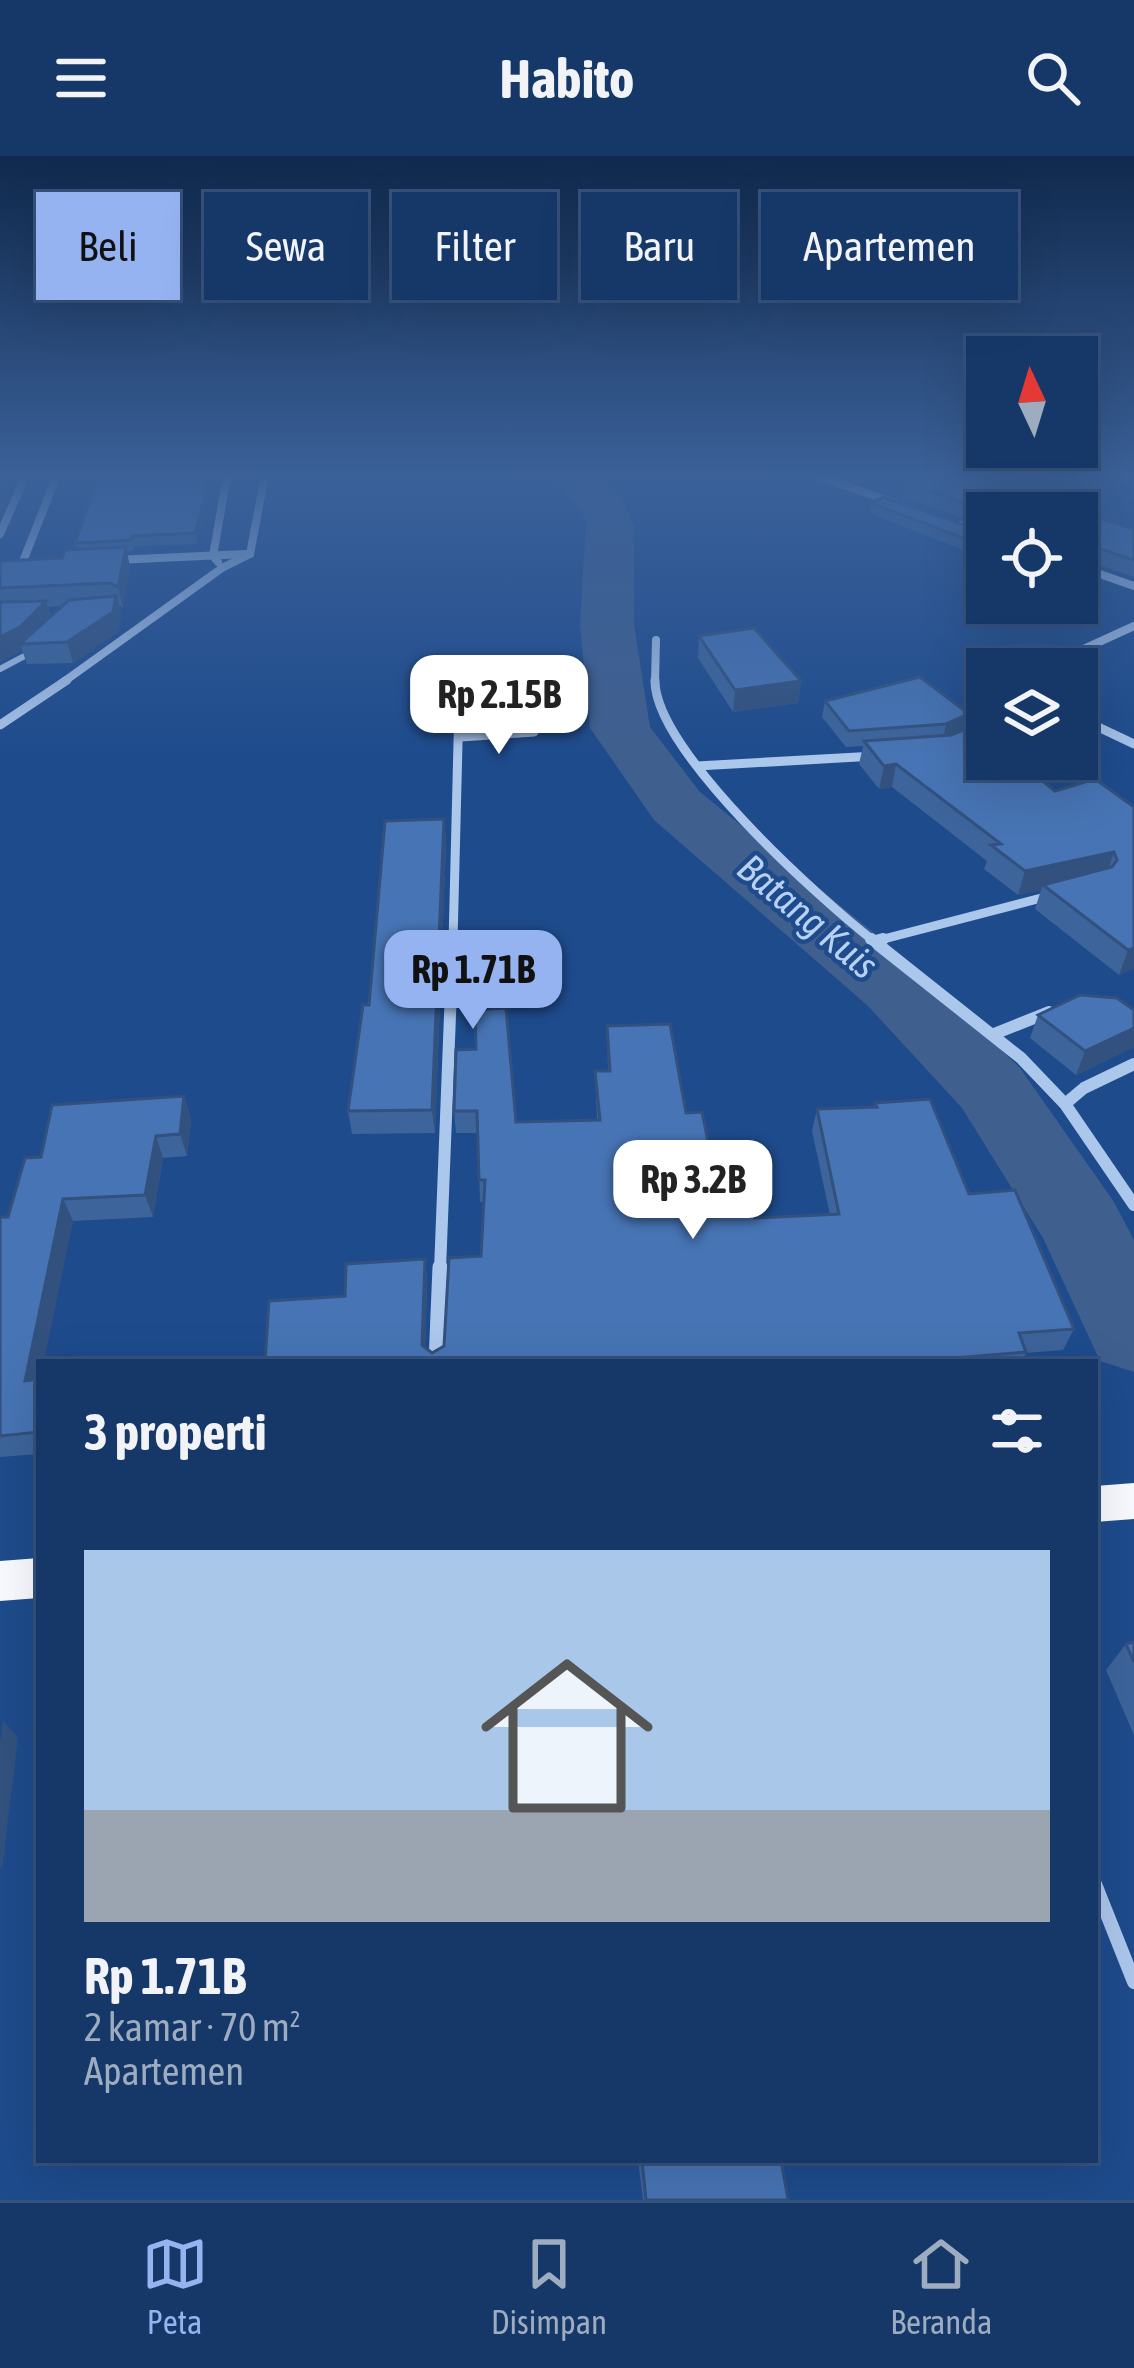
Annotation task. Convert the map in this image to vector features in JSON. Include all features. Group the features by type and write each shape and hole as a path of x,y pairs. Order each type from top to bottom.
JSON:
{"highway":[{"path":"1098,1504 1134,1501"},
{"path":"0,1580 36,1578"}],"street":[{"path":"0,725 219,570"},
{"path":"1098,573 1134,586"},
{"path":"1086,648 1134,626"},
{"path":"656,640 655,695 698,766 810,891 994,1034 1065,1104 1134,1205"},
{"path":"436,1359 461,737 458,703"},
{"path":"1098,727 1134,744"},
{"path":"461,737 534,732"},
{"path":"962,745 966,740"},
{"path":"698,766 894,754"},
{"path":"876,941 1055,895"},
{"path":"994,1034 1064,1008"},
{"path":"1065,1104 1084,1088 1134,1064"}],"lane":[{"path":"0,669 44,642"},
{"path":"1098,1892 1134,1982"}],"building":[{"path":"0,570 121,570 118,587 110,583 0,588"},
{"path":"116,596 113,612 67,642 20,644 69,600"},
{"path":"46,601 20,627 0,637 0,602"},
{"path":"754,628 801,681 735,690 699,636"},
{"path":"920,677 966,715 946,724 849,731 825,701"},
{"path":"966,729 966,780 1041,780 1055,791 1096,780 1134,807 1134,948 1128,950 1043,885 1112,867 1117,860 1114,852 1025,871 991,845 1001,844 896,764 884,766 864,741 951,735"},
{"path":"444,819 432,1110 348,1111 363,1005 369,1005 385,821"},
{"path":"1080,995 1117,998 1134,1010 1134,1028 1085,1051 1038,1015"},
{"path":"506,1008 516,1122 600,1120 595,1071 610,1071 607,1026 670,1024 686,1113 702,1112 713,1166 745,1165 755,1218 839,1214 817,1109 930,1099 969,1194 1015,1190 1074,1329 1019,1333 1026,1352 941,1359 265,1359 269,1301 345,1296 346,1264 425,1259 422,1345 432,1353 444,1346 449,1258 481,1256 485,1180 479,1180 477,1111 454,1111 456,1050 476,1049 475,1010"},
{"path":"184,1096 180,1134 156,1136 145,1195 63,1199 25,1381 36,1379 36,1432 0,1436 0,1217 8,1217 25,1158 41,1157 52,1105"},
{"path":"642,2163 782,2163 788,2200 646,2200"}],"waterway":[{"name":"Batang Kuis","path":"609,570 607,625 620,728 677,806 895,989 991,1088 1082,1226 1134,1333"}]}
